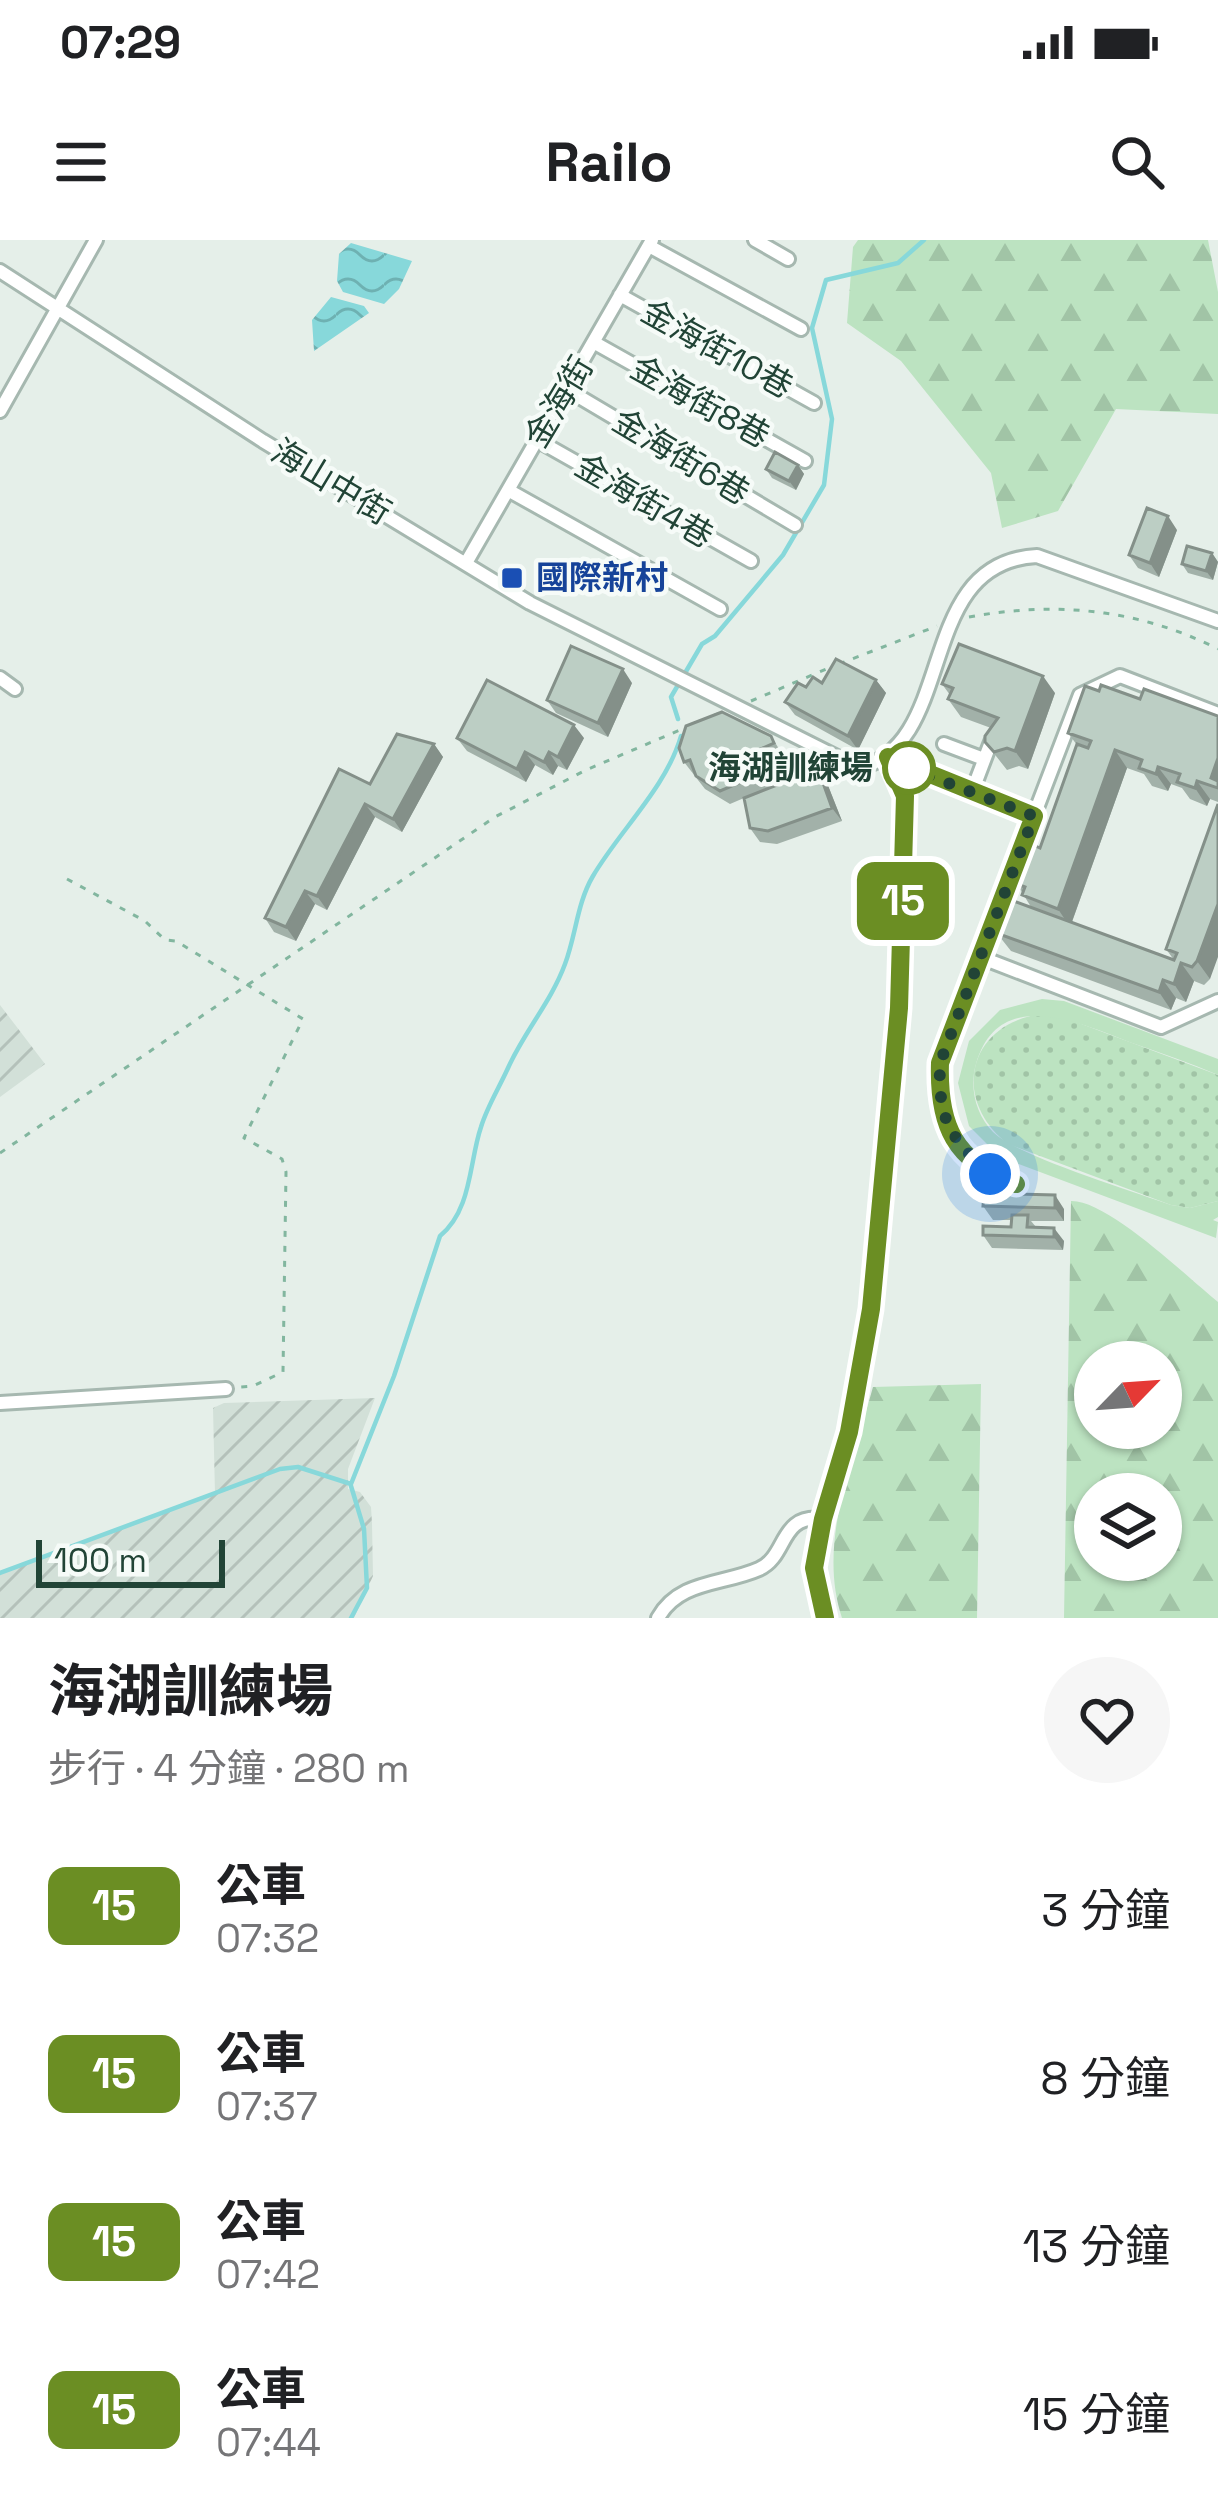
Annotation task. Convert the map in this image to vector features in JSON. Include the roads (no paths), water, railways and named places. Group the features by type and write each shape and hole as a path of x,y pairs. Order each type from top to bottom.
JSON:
{"street":[{"path":"0,411 96,240"},
{"path":"755,240 788,259"},
{"path":"650,243 801,329"},
{"name":"金海街","path":"466,563 650,243"},
{"name":"海山中街","path":"0,271 263,442 530,603 860,768 888,757"},
{"name":"金海街10巷","path":"620,295 814,403"},
{"name":"金海街8巷","path":"595,343 805,461"},
{"name":"金海街6巷","path":"566,389 795,525"},
{"name":"金海街4巷","path":"537,440 751,561"},
{"path":"508,490 720,609"},
{"path":"888,757 911,727 951,622 970,589 989,569 1012,557 1037,556 1218,621"},
{"path":"1016,1184 990,1174 955,1142 939,1102 940,1063 1080,695 1120,676 1218,714"},
{"path":"0,679 15,689"},
{"path":"972,792 991,742"},
{"path":"944,744 984,759"},
{"path":"888,757 1034,816"},
{"path":"825,1618 814,1568 849,1432 871,1309 899,1008 905,796 888,757"},
{"path":"980,957 1161,1027 1218,1001"},
{"path":"0,1403 226,1389"},
{"path":"658,1618 678,1593 765,1567 792,1526 807,1517 823,1519"}],"water":[{"path":"351,243 412,261 399,289 384,304 343,292 337,281 339,254"},
{"path":"331,297 364,306 369,313 314,351 312,320"}],"waterway":[{"path":"678,719 671,697 702,644 715,636 783,555 824,485 832,419 812,328 826,280 898,263 924,240"},
{"path":"0,1573 280,1469 298,1467 351,1484 394,1376 440,1236 464,1199 486,1112 559,978 593,876 654,791 681,736"},
{"path":"351,1486 364,1529 367,1588 351,1618"}],"place":[{"name":"國際新村","path":"512,578"},
{"name":"海湖訓練場","path":"909,768"}]}
